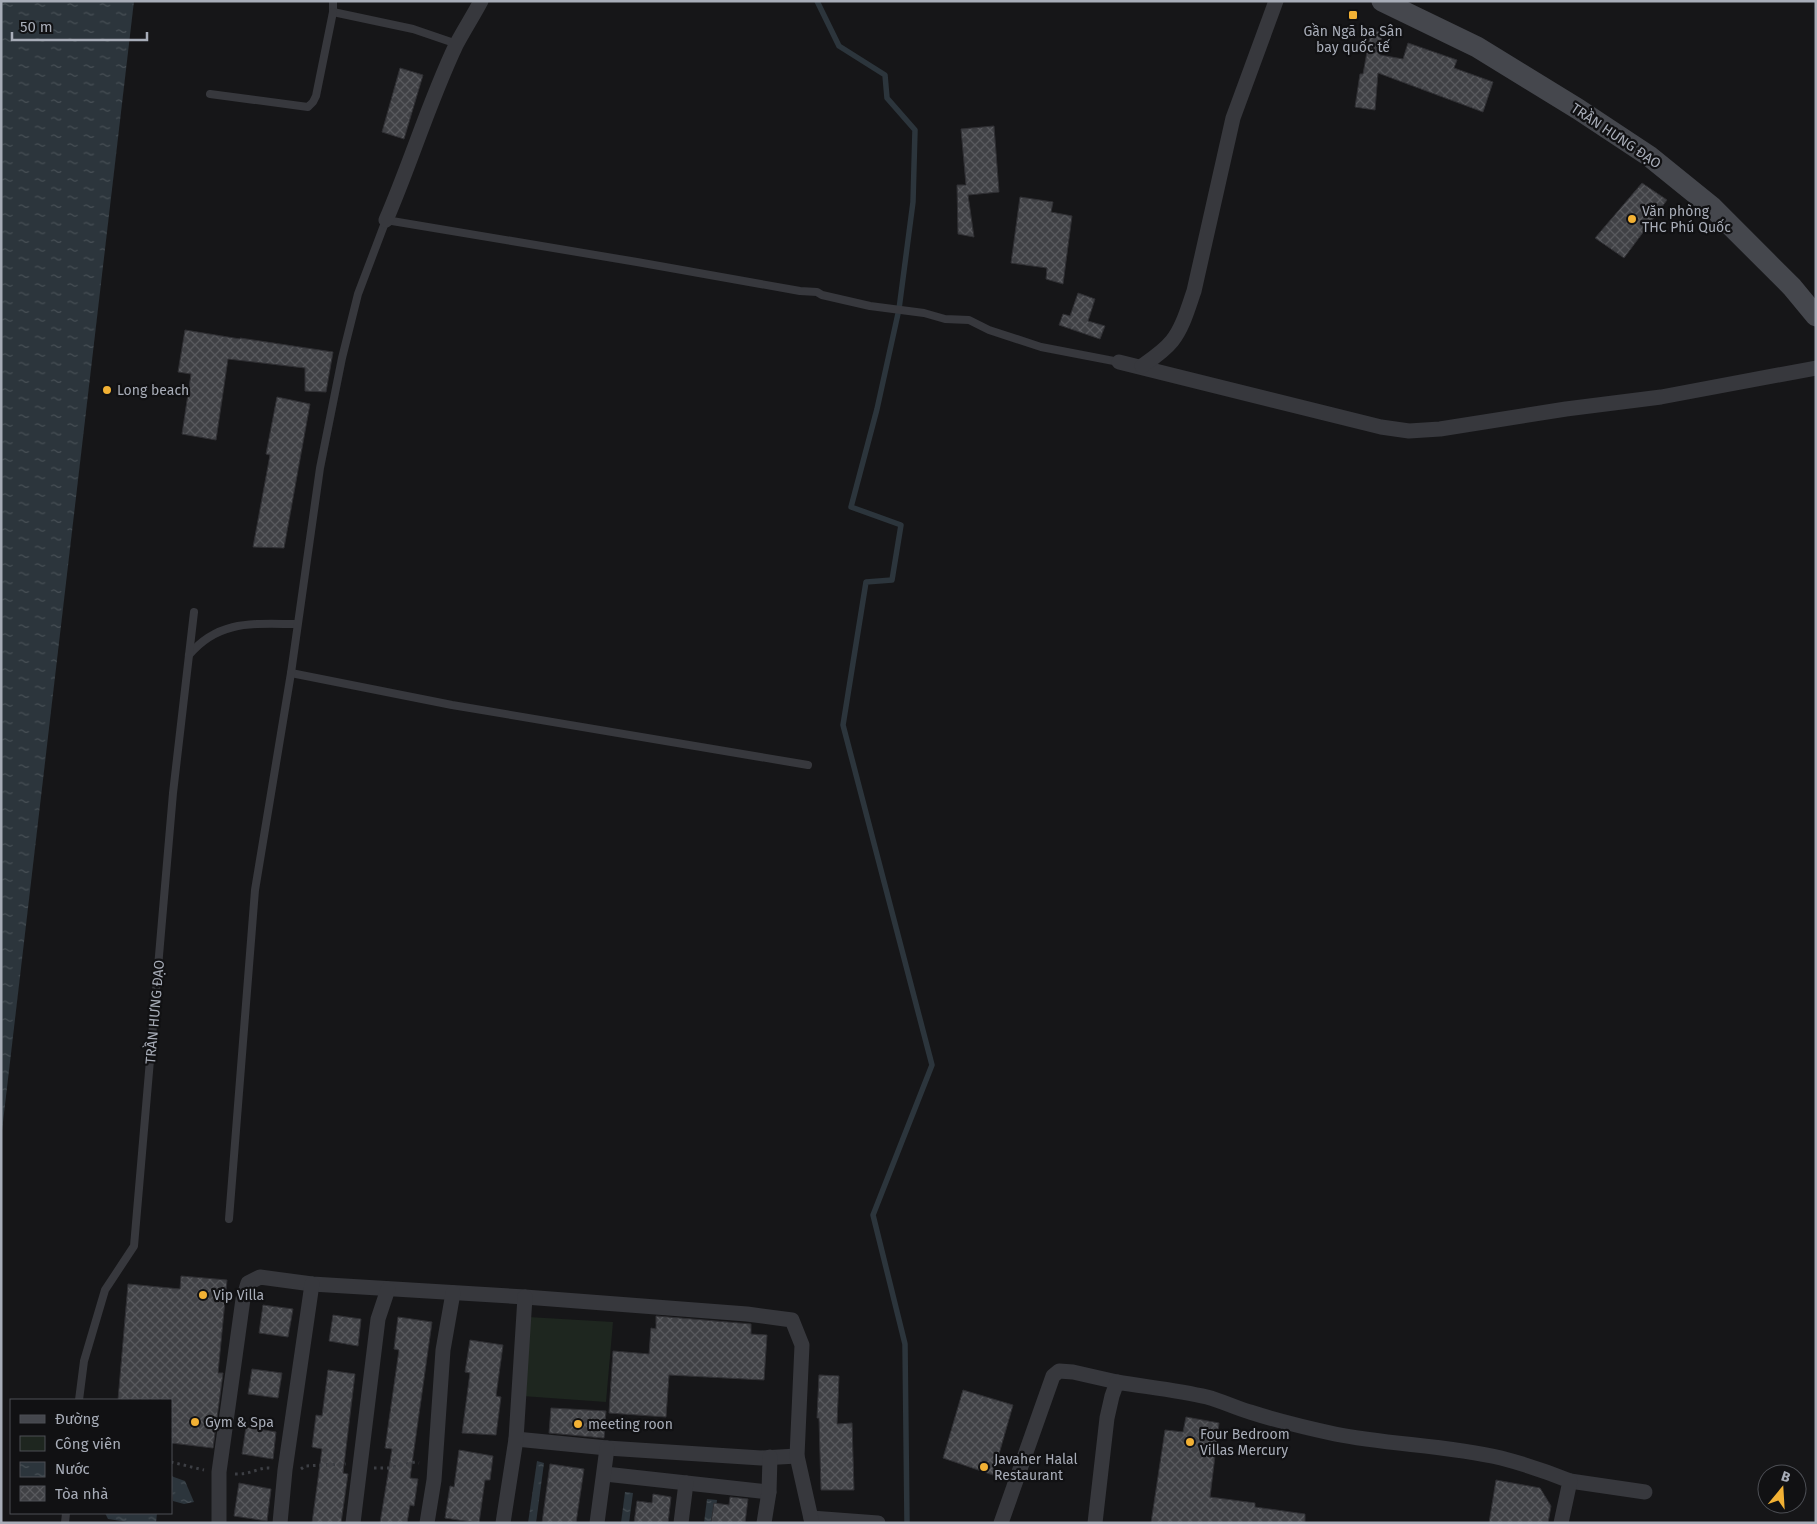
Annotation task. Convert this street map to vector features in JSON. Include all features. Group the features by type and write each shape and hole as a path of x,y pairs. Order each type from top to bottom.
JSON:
{"main road":[{"name":"TRẦN HƯNG ĐẠO","path":"1382,1 1478,47 1649,156 1712,206 1792,287 1816,316"}],"street":[{"path":"386,220 457,44 481,1"},
{"path":"1142,366 1172,342 1179,331 1189,305 1194,291 1233,118 1276,1"},
{"path":"1119,362 1142,366 1221,388 1381,427 1409,431 1440,429 1566,409 1661,397 1816,368"},
{"path":"219,1523 219,1472 243,1299 248,1283 260,1277 312,1284 525,1297 747,1314 792,1320 802,1345 797,1456 811,1520 878,1523"},
{"path":"280,1523 285,1470 312,1284"},
{"path":"353,1523 378,1320 388,1289"},
{"path":"427,1523 434,1471 443,1350 454,1292"},
{"path":"503,1523 516,1439 525,1297"},
{"path":"1001,1523 1053,1376 1059,1371 1209,1397 1259,1415 1336,1434 1501,1458 1550,1472 1570,1481 1645,1492"},
{"path":"1094,1523 1107,1418 1117,1382"},
{"path":"516,1439 607,1448 770,1457 797,1456"},
{"path":"597,1523 607,1448"},
{"path":"764,1523 769,1492 770,1457"},
{"path":"605,1474 769,1492"},
{"path":"1561,1523 1570,1481"},
{"path":"681,1523 686,1483"}],"lane":[{"path":"210,94 308,107 316,96 332,12 332,1"},
{"path":"332,12 413,30 457,44"},
{"path":"229,1219 255,890 291,673 320,468 342,358 358,294 386,220 637,262 800,292 812,291 870,306 924,313 945,319 969,320 989,330 1041,347 1119,362"},
{"name":"TRẦN HƯNG ĐẠO","path":"79,1399 84,1361 105,1290 134,1246 173,793 194,612"},
{"path":"189,655 200,642 216,633 243,624 298,624"},
{"path":"291,673 452,706 808,765"}],"path":[{"path":"172,1462 200,1468 208,1472 219,1472"},
{"path":"360,1468 389,1468 415,1462 428,1466 434,1471"}],"green space":[{"path":"528,1317 613,1322 606,1402 522,1396"}],"water":[{"path":"1,1 134,1 1,1139"},
{"path":"537,1461 544,1463 536,1523 528,1523"},
{"path":"172,1476 185,1481 194,1502 184,1504 173,1501"},
{"path":"625,1492 633,1493 629,1523 621,1523"},
{"path":"707,1499 717,1500 714,1523 704,1523"},
{"path":"106,1514 157,1514 156,1523 135,1523 108,1519"}],"building":[{"path":"1371,30 1382,32 1380,55 1403,59 1408,43 1457,60 1454,68 1493,82 1483,112 1378,73 1375,110 1355,107 1360,74 1363,74"},
{"path":"400,68 423,75 404,139 382,132"},
{"path":"994,126 999,192 968,195 974,237 958,234 957,185 966,185 961,129"},
{"name":"Văn phòng THC Phú Quốc","path":"1642,183 1667,200 1624,258 1595,238"},
{"path":"1020,197 1053,202 1051,212 1072,216 1063,284 1046,279 1047,268 1011,263"},
{"path":"1078,293 1095,299 1088,321 1105,326 1100,339 1059,325 1063,314 1070,316"},
{"path":"185,330 333,352 326,392 305,391 305,368 228,359 216,440 182,434 191,374 178,372"},
{"path":"277,397 310,404 284,548 253,547 270,455 266,454"},
{"path":"181,1276 227,1280 218,1373 223,1373 213,1448 172,1443 172,1399 118,1399 128,1284 180,1289"},
{"path":"263,1305 293,1309 288,1337 259,1333"},
{"path":"333,1315 361,1319 358,1346 329,1341"},
{"path":"656,1316 751,1324 751,1334 767,1335 764,1380 669,1375 666,1417 609,1413 613,1351 649,1354 651,1328 656,1329"},
{"path":"398,1317 432,1322 410,1478 418,1479 414,1506 410,1505 407,1523 380,1523 392,1449 385,1448 399,1350 394,1349"},
{"path":"470,1340 503,1345 496,1396 501,1397 496,1435 462,1433 470,1373 465,1372"},
{"path":"252,1369 282,1373 278,1398 248,1394"},
{"path":"328,1370 355,1374 343,1473 348,1474 341,1523 312,1523 322,1449 312,1447 316,1415 322,1416"},
{"path":"819,1375 839,1376 837,1424 852,1423 854,1490 821,1490 819,1418 817,1418"},
{"path":"963,1390 1013,1405 993,1475 943,1458"},
{"name":"meeting roon","path":"551,1408 606,1411 604,1438 549,1433"},
{"path":"1186,1417 1219,1423 1210,1497 1255,1503 1255,1507 1305,1514 1305,1523 1151,1523 1165,1430 1183,1432"},
{"path":"246,1427 276,1432 273,1459 242,1454"},
{"path":"459,1450 493,1456 490,1480 485,1480 479,1523 445,1518 450,1486 454,1487"},
{"path":"550,1464 584,1469 576,1523 542,1523"},
{"path":"1496,1480 1540,1488 1551,1506 1548,1523 1489,1523"},
{"path":"239,1483 271,1489 267,1521 234,1516"},
{"path":"653,1494 671,1497 668,1523 634,1523 637,1501 652,1503"},
{"path":"730,1497 748,1499 745,1523 711,1523 714,1503 729,1505"}],"waterway":[{"path":"817,1 839,46 885,75 887,98 915,130 913,202 899,309 877,409 851,507 901,525 892,580 866,582 843,725 932,1065 873,1215 905,1344 907,1523"}],"place":[{"name":"Gần Ngã ba Sân bay quốc tế","path":"1353,15"},
{"name":"Văn phòng THC Phú Quốc","path":"1632,219"},
{"name":"Long beach","path":"107,390"},
{"name":"Vip Villa","path":"203,1295"},
{"name":"Gym & Spa","path":"195,1422"},
{"name":"meeting roon","path":"578,1424"},
{"name":"Four Bedroom Villas Mercury","path":"1190,1442"},
{"name":"Javaher Halal Restaurant","path":"984,1467"}]}
